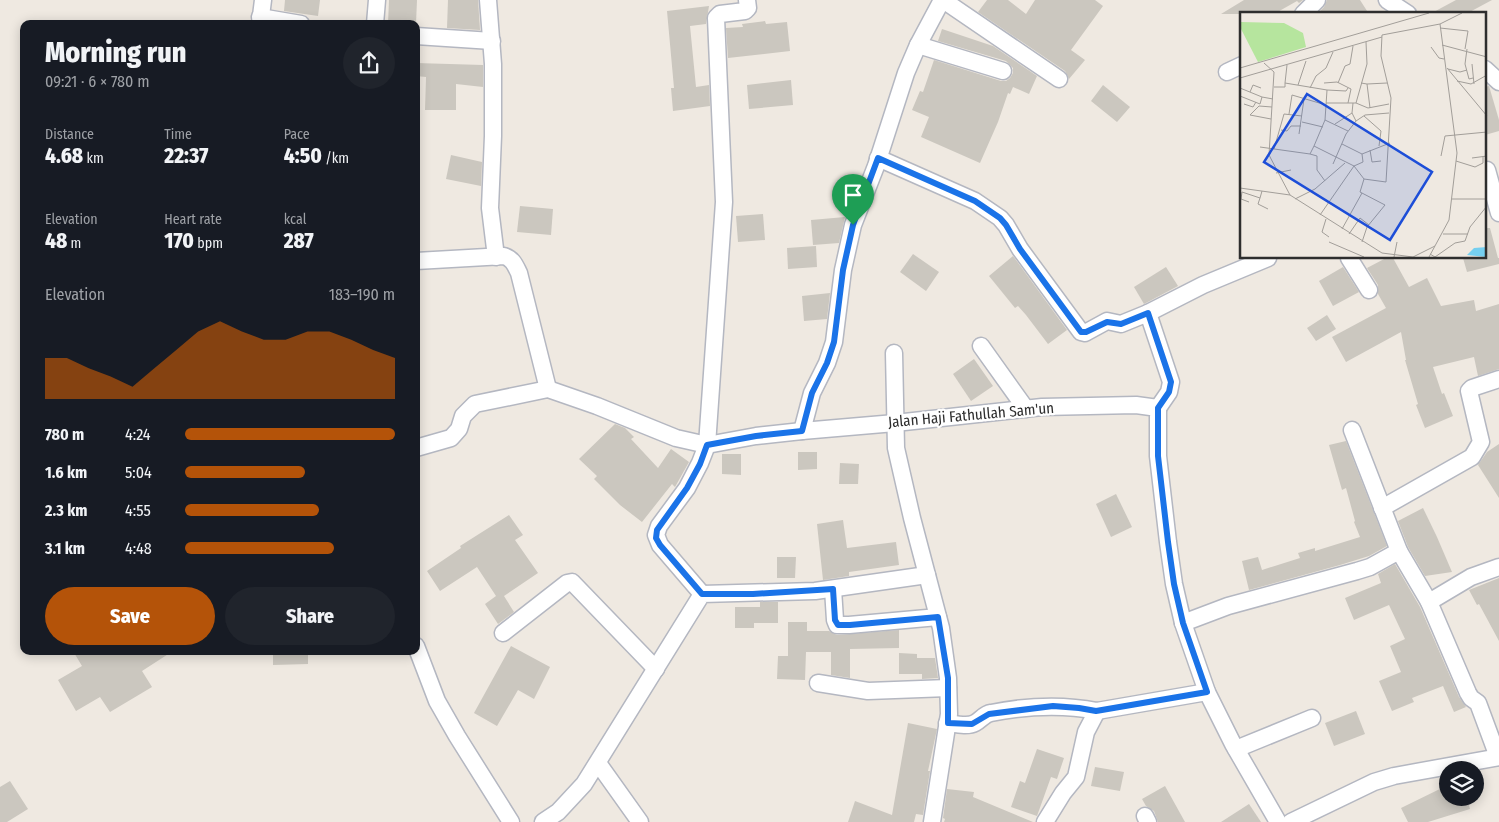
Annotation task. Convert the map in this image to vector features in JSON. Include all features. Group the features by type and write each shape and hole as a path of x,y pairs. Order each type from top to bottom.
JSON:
{"street":[{"path":"260,20 263,0"},
{"path":"375,20 377,0"},
{"path":"488,0 492,41 493,136 490,208 496,257"},
{"path":"747,0 748,8 745,11 720,14 716,18 724,202 707,445 700,464 687,488 659,526 656,535 660,545 702,594 753,594 833,589 928,575"},
{"path":"802,431 812,393 827,363 834,342 843,270 853,225 878,158 906,73 918,45 943,0 1059,79"},
{"path":"1305,12 1317,0"},
{"path":"1387,0 1405,12"},
{"path":"420,36 492,41"},
{"path":"918,45 1003,71"},
{"path":"1486,70 1499,82"},
{"path":"878,158 975,201 1000,218 1020,249 1081,332 1086,332 1107,322 1121,324 1148,313 1225,274 1265,259"},
{"path":"1490,169 1499,213"},
{"path":"420,261 496,257 510,258 514,262 519,273 548,389"},
{"path":"1350,259 1368,290"},
{"path":"1148,313 1171,382 1169,392 1158,408 1158,456 1174,584 1183,623 1207,692 1236,749 1278,822"},
{"path":"981,346 1026,409"},
{"path":"894,353 896,448 941,628 948,688 948,723 932,822"},
{"path":"1382,508 1472,457 1481,442 1469,391 1472,388 1499,379"},
{"path":"420,447 451,438 459,429 463,416 475,404 548,389 597,406 676,438 707,445"},
{"name":"Jalan Haji Fathullah Sam'un","path":"707,445 756,436 1026,409 1136,405 1158,408"},
{"path":"1291,822 1374,782 1394,776 1498,757 1480,707 1468,693 1429,602 1399,550 1352,430"},
{"path":"1183,623 1228,606 1357,572 1370,567 1399,550"},
{"path":"1429,602 1471,577 1499,567"},
{"path":"503,633 566,583 572,582 656,669"},
{"path":"833,589 835,620 838,625 938,617"},
{"path":"543,822 558,812 584,784 702,594"},
{"path":"419,655 437,701 511,822"},
{"path":"818,683 868,691 948,688"},
{"path":"948,723 972,724 989,714 1053,706 1096,711 1207,692"},
{"path":"1045,822 1063,793 1076,777 1086,732 1096,711"},
{"path":"1236,749 1312,718"},
{"path":"598,762 640,822"}],"building":[{"path":"285,0 320,0 318,16 284,11"},
{"path":"389,0 417,0 416,20 388,20"},
{"path":"448,0 478,0 480,30 447,28"},
{"path":"987,0 1008,0 1026,14 1035,0 1095,0 1103,6 1071,50 1085,60 1069,79 1065,71 978,12"},
{"path":"1244,0 1303,0 1299,3 1297,1 1278,12 1221,14"},
{"path":"1327,0 1360,0 1368,12 1319,12"},
{"path":"1456,0 1492,0 1470,12 1434,12"},
{"path":"709,6 706,24 690,26 696,87 709,85 710,106 673,111 671,88 674,88 667,11"},
{"path":"765,21 766,24 787,22 790,51 728,58 726,28 743,27 742,24"},
{"path":"942,29 993,46 1037,76 1029,94 1013,87 1010,94 1008,93 980,163 921,137 929,117 912,110 920,91 923,92 934,60 1001,81 1006,81 1010,78 1013,68 1006,61 938,41"},
{"path":"420,63 483,65 483,87 456,84 456,110 425,110 426,77 420,76"},
{"path":"791,80 793,105 749,109 747,85"},
{"path":"1103,85 1130,107 1117,122 1091,101"},
{"path":"1489,86 1499,120 1499,131 1486,135 1486,87"},
{"path":"451,155 482,162 481,186 446,179"},
{"path":"520,206 553,209 551,235 517,232"},
{"path":"763,214 765,240 738,242 736,216"},
{"path":"845,217 839,243 813,245 811,220"},
{"path":"1486,228 1490,228 1499,264 1467,272 1463,259 1486,259"},
{"path":"816,246 817,267 788,269 787,248"},
{"path":"913,254 939,272 926,291 900,272"},
{"path":"1013,256 1067,330 1048,344 1026,315 1018,306 1015,308 989,276"},
{"path":"1384,259 1394,259 1409,287 1427,278 1441,306 1474,300 1476,311 1499,304 1499,369 1478,376 1474,357 1433,367 1442,394 1444,393 1453,416 1425,428 1416,405 1418,404 1405,360 1401,332 1346,362 1332,337 1386,308 1378,294 1378,285 1367,268"},
{"path":"1166,267 1178,286 1144,304 1134,287"},
{"path":"1343,267 1359,292 1333,306 1319,281"},
{"path":"830,293 827,319 804,321 802,296"},
{"path":"1327,315 1336,329 1316,341 1307,328"},
{"path":"974,359 993,386 971,401 953,374"},
{"path":"615,424 625,428 634,437 631,439 658,468 671,449 689,462 675,487 672,484 642,522 620,505 594,479 597,476 579,459"},
{"path":"1346,441 1387,546 1369,556 1249,590 1242,561 1258,557 1262,570 1300,558 1298,553 1315,548 1315,551 1360,537 1354,522 1346,488 1342,490 1329,445"},
{"path":"1499,444 1499,498 1478,465 1487,452"},
{"path":"798,452 817,452 817,469 798,470"},
{"path":"722,454 741,454 741,475 722,474"},
{"path":"840,463 859,464 858,484 839,484"},
{"path":"1116,494 1132,527 1111,537 1096,504"},
{"path":"1423,508 1452,572 1425,576 1408,547 1398,521"},
{"path":"509,515 523,535 515,540 538,573 504,596 514,612 498,624 485,604 496,596 477,567 440,591 427,571 461,548 460,546"},
{"path":"843,520 847,548 896,542 899,565 849,572 849,576 823,580 817,524"},
{"path":"777,557 796,557 795,578 777,578"},
{"path":"1395,564 1420,607 1459,697 1466,707 1454,712 1443,686 1412,698 1414,702 1392,711 1379,681 1401,672 1390,646 1405,639 1389,605 1354,620 1345,598 1381,583 1378,574"},
{"path":"1499,578 1499,641 1479,604 1477,605 1469,590"},
{"path":"760,602 778,602 778,623 754,623 754,628 735,628 735,607 760,607"},
{"path":"788,622 807,622 807,631 829,631 837,635 899,630 899,648 850,649 850,678 831,675 831,652 806,652 805,680 777,679 778,656 788,656"},
{"path":"511,646 550,667 534,699 518,690 497,726 474,713"},
{"path":"899,653 917,654 917,658 935,658 938,678 922,679 922,674 899,674"},
{"path":"75,655 167,655 142,671 152,687 110,712 100,697 76,711 58,680 82,666"},
{"path":"273,655 308,655 308,664 273,665"},
{"path":"1356,711 1365,734 1334,746 1325,723"},
{"path":"908,723 937,729 928,771 930,771 923,815 916,814 914,822 848,822 855,801 892,815"},
{"path":"1037,749 1064,758 1057,779 1051,777 1037,816 1011,807 1020,781 1025,783"},
{"path":"1095,767 1124,772 1120,791 1091,786"},
{"path":"10,781 28,809 7,822 0,822 0,787"},
{"path":"1165,786 1185,822 1158,822 1154,811 1146,806 1142,799"},
{"path":"947,789 974,792 973,797 1033,822 944,822"},
{"path":"1439,789 1439,806 1469,806 1470,809 1428,822 1408,822 1401,808"},
{"path":"1249,804 1261,822 1221,822"}],"route":[{"path":"878,158 975,201 1000,218 1020,249 1081,332 1084,333 1107,322 1121,324 1148,313 1171,382 1169,392 1158,408 1158,456 1174,584 1183,623 1207,692 1096,711 1053,706 1015,709 985,715 975,723 968,725 948,723 948,678 938,617 838,625 835,620 833,589 753,594 702,594 660,545 656,538 657,530 687,488 700,464 707,445 756,436 802,431 812,393 827,363 834,342 843,270 853,225 878,158"}]}
